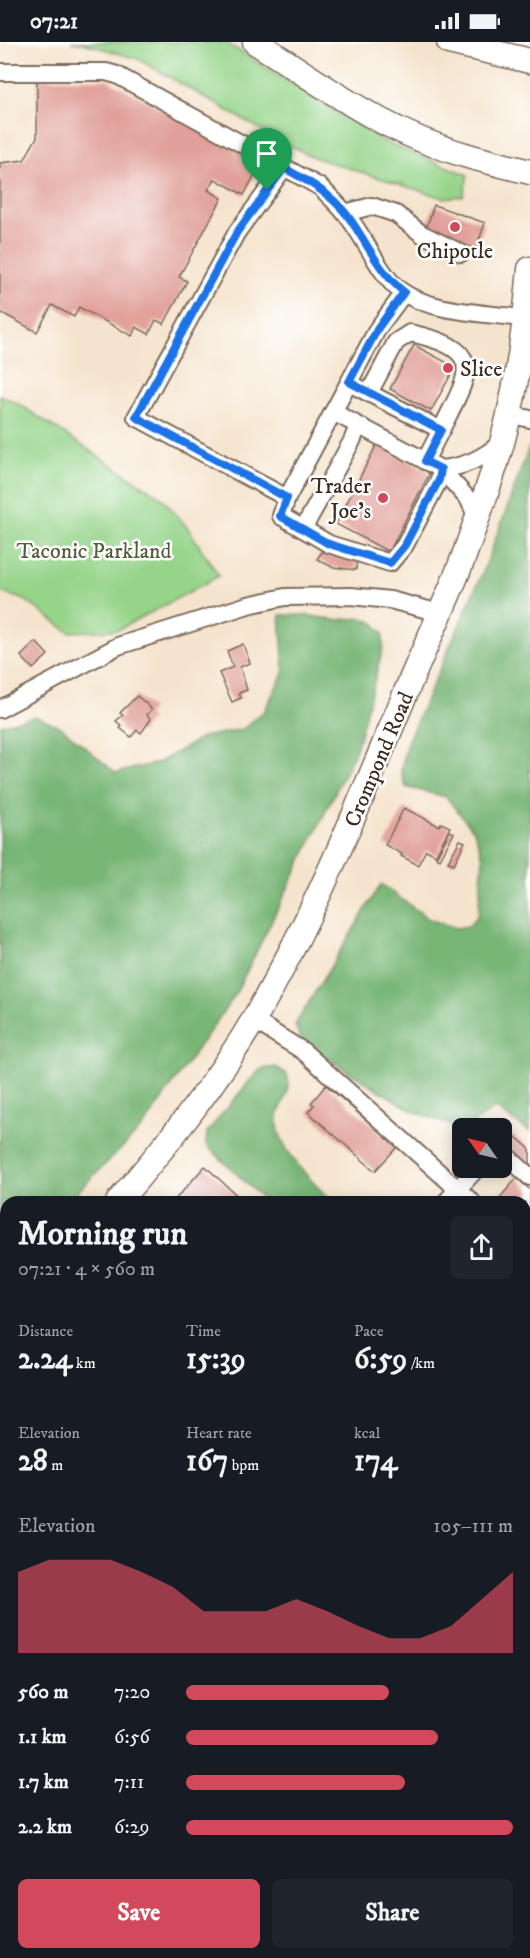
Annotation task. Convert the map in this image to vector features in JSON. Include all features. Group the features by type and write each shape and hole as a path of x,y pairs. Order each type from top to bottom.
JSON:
{"highway":[{"path":"255,42 368,113 407,134 451,151 530,172"},
{"path":"449,42 530,61"},
{"name":"Crompond Road","path":"123,1196 177,1129 253,1020 341,848 464,556 501,444 519,417 525,361 530,269"}],"street":[{"path":"0,72 114,73 320,187 345,213 391,283 404,292 437,306 455,310 500,317 528,318"},
{"path":"284,168 237,232 136,417 287,498"},
{"path":"345,213 372,206 380,208 396,214 422,234 461,253"},
{"path":"404,292 378,328 287,498 280,516 329,544 390,563 405,545 439,480 441,469"},
{"path":"369,393 396,342 410,333 422,334 460,352 465,359 466,377 425,461"},
{"path":"420,420 416,410 388,394 386,386 387,379 406,345 412,339 420,339 451,356 458,362 466,377"},
{"path":"349,382 441,430"},
{"path":"333,412 441,469 469,500 477,518"},
{"path":"303,529 358,426"},
{"path":"441,469 456,468 471,462 501,444"},
{"path":"0,709 118,646 248,605 285,597 351,597 390,600 440,613"},
{"path":"253,1020 303,1051 466,1196"},
{"path":"512,1161 530,1177"},
{"path":"451,1196 467,1178"}],"green space":[{"path":"71,42 225,42 385,142 468,175 463,196 443,198 313,157 138,59 83,43"},
{"name":"Taconic Parkland","path":"0,395 22,406 162,498 187,527 219,576 118,630 69,632 25,600 0,592"},
{"path":"530,445 530,1132 495,1108 481,1118 452,1118 452,1126 411,1110 310,1048 300,1038 295,1025 381,884 429,919 456,928 469,926 478,915 483,858 474,831 446,797 406,787 401,772 406,745 487,562"},
{"path":"280,615 306,615 335,620 362,618 374,623 383,634 383,648 356,750 235,995 142,1128 73,1196 0,1196 0,725 35,716 61,727 116,773 160,762 203,737 243,729 264,711 284,672"},
{"path":"276,1067 287,1074 288,1091 279,1113 278,1124 281,1136 295,1161 327,1196 260,1196 206,1145 207,1132 261,1069"}],"building":[{"path":"37,79 106,79 261,163 244,195 215,179 208,190 222,198 179,277 187,281 164,324 156,320 149,334 136,327 132,336 79,307 74,317 52,305 37,332 0,312 0,163 24,160 37,137"},
{"name":"Chipotle","path":"434,205 485,223 476,249 425,232"},
{"path":"414,345 455,367 431,411 390,389"},
{"name":"Trader Joe's","path":"377,444 430,472 389,552 336,524"},
{"path":"324,549 357,557 356,570 332,567 317,559"},
{"path":"36,642 48,655 33,669 21,656"},
{"path":"243,644 250,663 240,667 247,690 239,693 241,698 232,702 219,673 233,667 227,651"},
{"path":"137,696 152,709 147,715 151,719 141,733 137,730 131,737 120,728 122,726 116,721 123,715 120,713"},
{"path":"404,808 439,826 441,823 450,827 436,855 426,850 418,865 385,845"},
{"path":"450,831 454,833 440,859 436,857"},
{"path":"460,840 465,842 454,864 448,862"},
{"path":"326,1085 397,1147 375,1171 308,1112 314,1105 311,1103"},
{"path":"512,1134 530,1149 530,1166 512,1150"},
{"path":"205,1166 238,1196 178,1196"},
{"path":"517,1178 530,1190 530,1196 501,1196"}],"place":[{"name":"Chipotle","path":"455,227"},
{"name":"Slice","path":"448,368"},
{"name":"Trader Joe's","path":"383,498"}],"route":[{"path":"284,168 320,187 345,213 391,283 404,292 378,328 349,382 441,430 425,461 441,469 439,480 405,545 390,563 329,544 280,516 287,498 136,417 237,232 267,190 284,168"}]}
